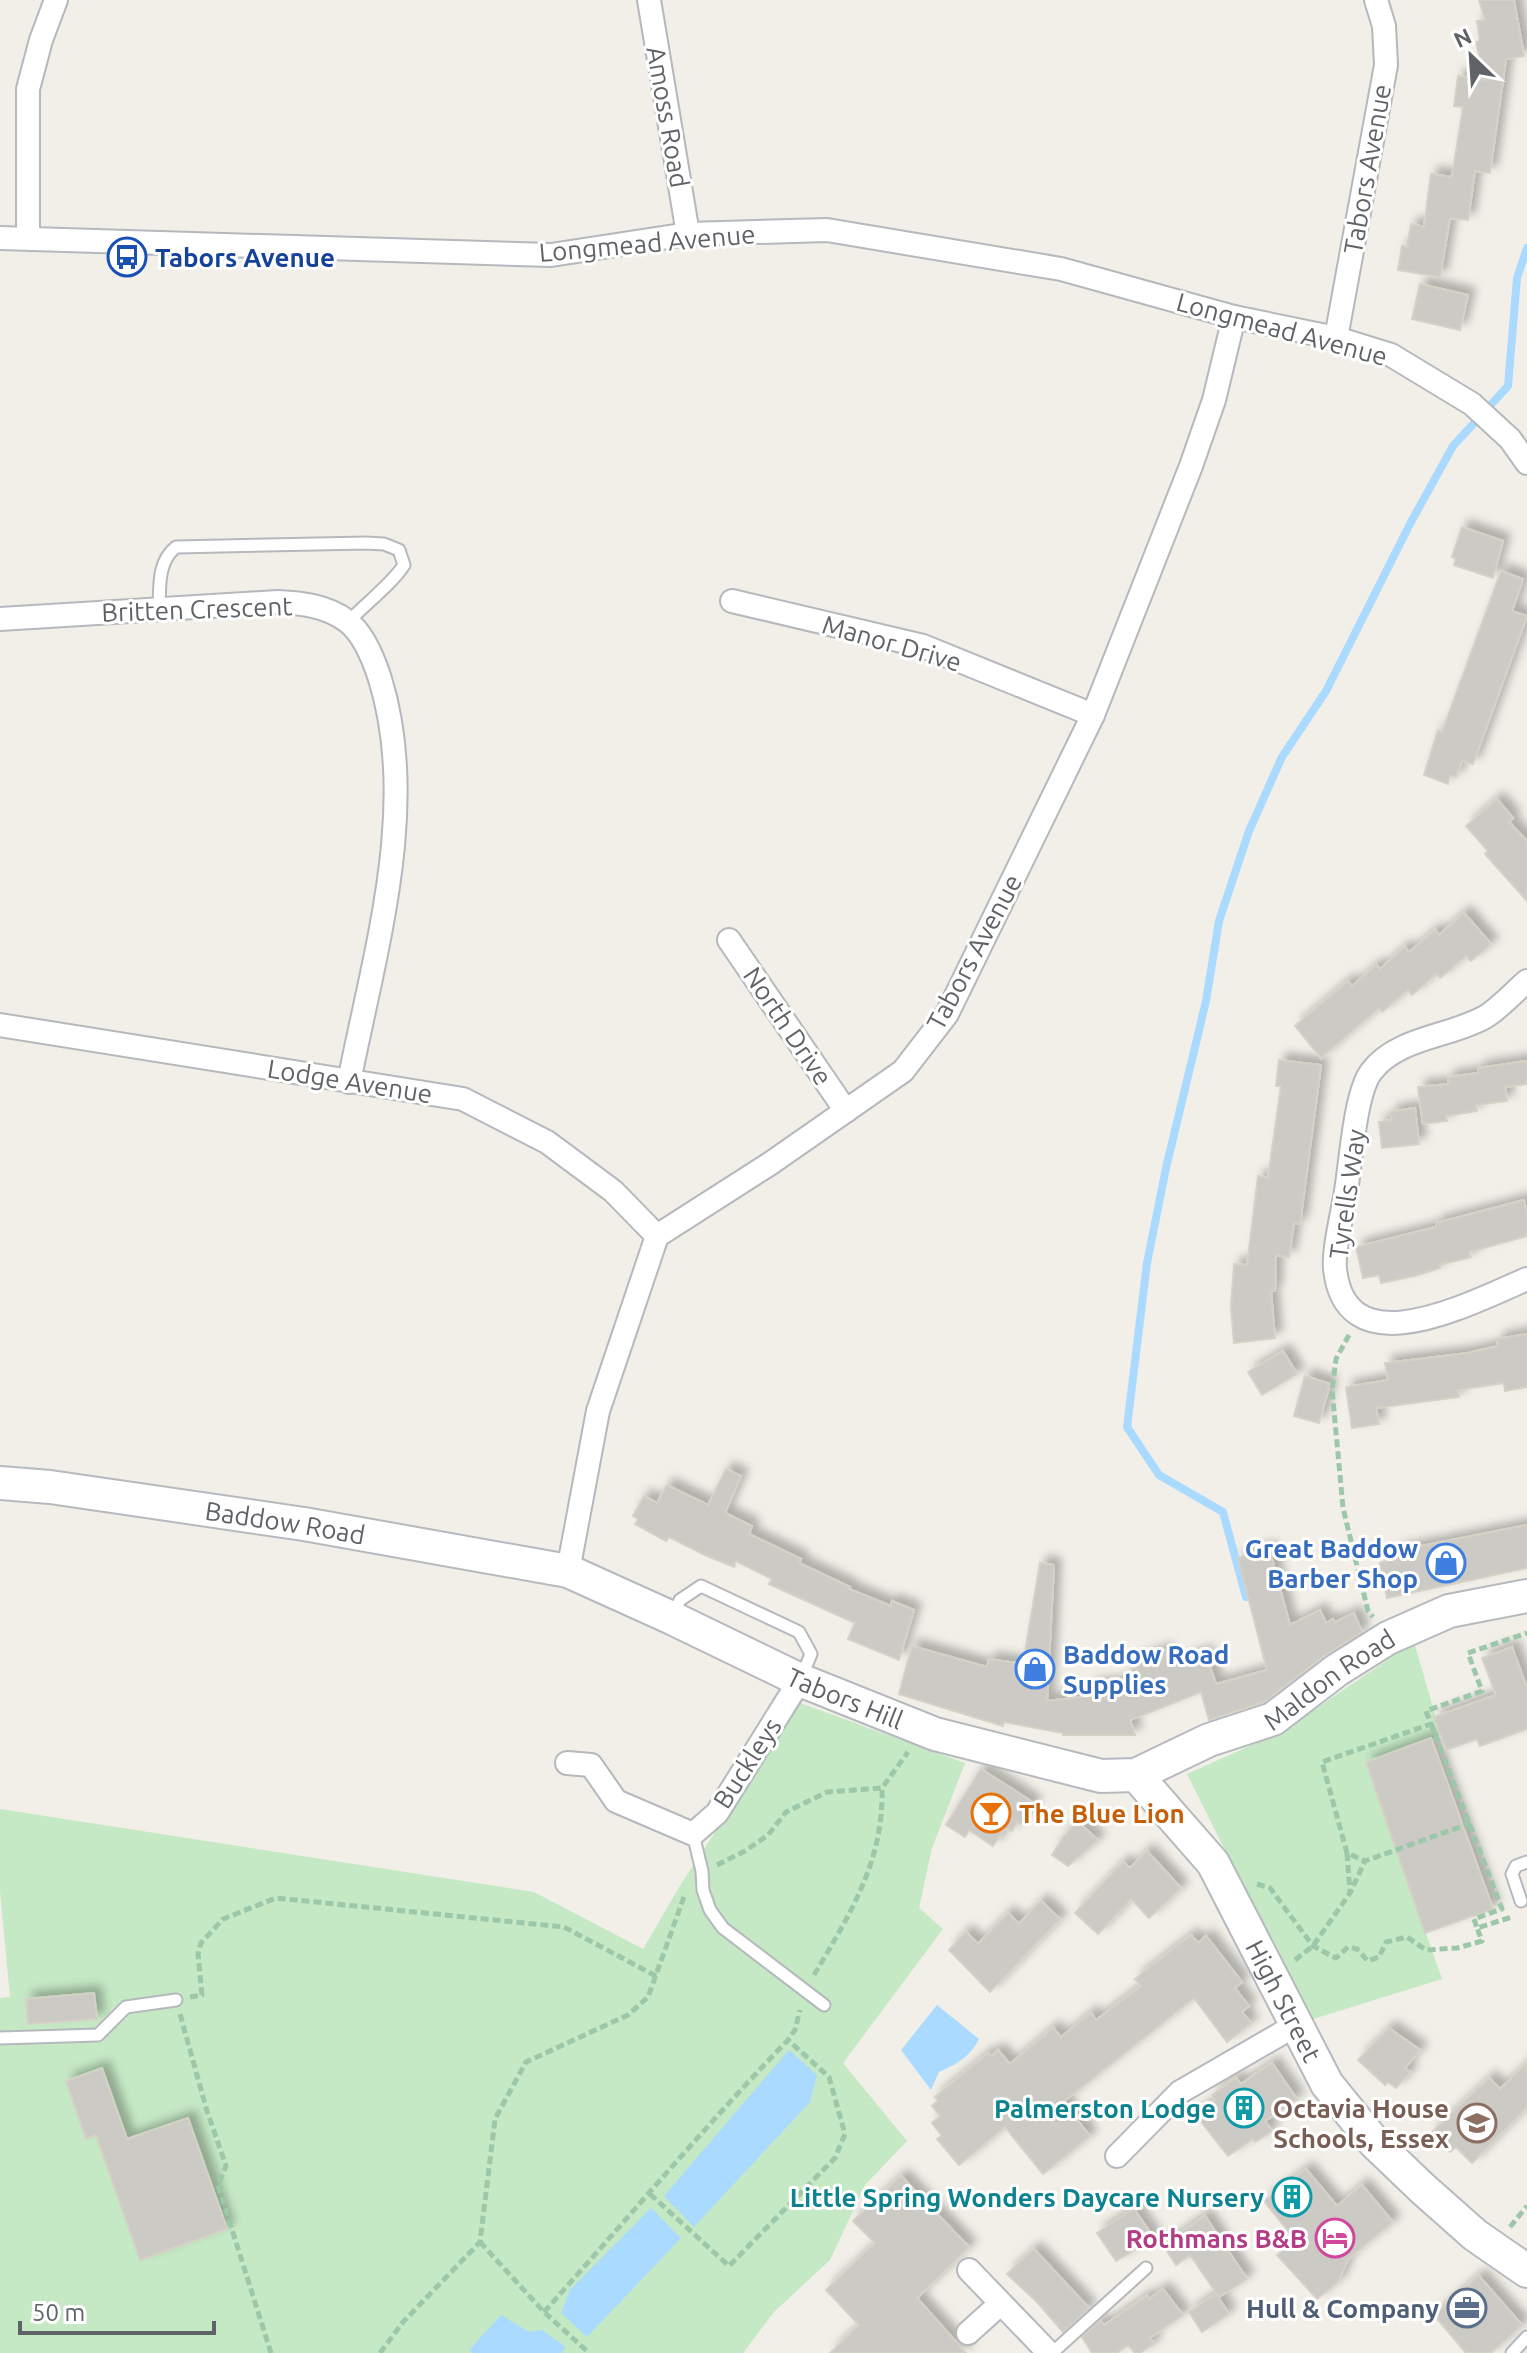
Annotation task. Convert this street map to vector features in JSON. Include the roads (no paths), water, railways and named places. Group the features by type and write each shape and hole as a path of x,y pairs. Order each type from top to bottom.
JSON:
{"street":[{"path":"28,238 28,89 56,0"},
{"name":"Amoss Road","path":"649,0 688,234"},
{"name":"Tabors Avenue","path":"1336,338 1386,65 1384,26 1376,0"},
{"name":"Longmead Avenue","path":"0,238 551,255 688,234 827,230 1061,269 1234,317 1336,338 1391,355 1472,404 1510,439 1527,463"},
{"name":"Tabors Avenue","path":"657,1236 903,1071 947,1014 1093,715 1191,466 1214,400 1234,317"},
{"name":"Manor Drive","path":"732,601 923,646 1093,715"},
{"name":"Britten Crescent","path":"0,619 278,602 321,608 348,622"},
{"path":"348,622 361,636 375,663 386,696 397,787 395,837 387,889 349,1082"},
{"name":"North Drive","path":"729,940 846,1111"},
{"name":"Tyrells Way","path":"1527,981 1486,1016 1392,1052 1371,1073 1360,1103 1335,1268 1344,1297 1358,1317 1374,1324 1395,1324 1440,1314 1527,1279"},
{"name":"Lodge Avenue","path":"0,1025 463,1099 547,1142 613,1191 657,1236"},
{"path":"568,1571 598,1411 657,1236"},
{"name":"Baddow Road","path":"0,1483 50,1487 304,1524 568,1571"},
{"name":"Tabors Hill","path":"568,1571 800,1680 935,1734 1101,1776 1136,1775"},
{"name":"Maldon Road","path":"1136,1775 1209,1740 1273,1719 1337,1670 1388,1638 1449,1611 1527,1596"},
{"name":"Buckleys","path":"567,1763 591,1765 616,1801 693,1834 717,1813 800,1680"},
{"name":"High Street","path":"1136,1775 1213,1863 1327,2084 1374,2142 1475,2235 1527,2271"},
{"path":"1117,2156 1180,2092 1296,2025"},
{"path":"969,2270 1051,2353"},
{"path":"968,2333 1000,2304"}],"lane":[{"path":"159,609 163,564 168,553 176,547 366,543 384,544 399,550 404,565 397,576 348,622"},
{"path":"672,1618 680,1600 701,1586 799,1632 811,1654 800,1680"},
{"path":"693,1834 703,1890 710,1910 723,1928 824,2005"},
{"path":"1521,1901 1512,1874 1516,1866 1527,1862"},
{"path":"0,2038 98,2035 126,2007 176,2000"},
{"path":"1051,2353 1146,2268"},
{"path":"1512,2353 1527,2337"}],"water":[{"path":"937,2005 979,2039 962,2059 939,2072 931,2090 901,2050"},
{"path":"789,2050 817,2075 810,2102 694,2227 664,2196"},
{"path":"651,2208 681,2238 587,2337 561,2313 570,2290"},
{"path":"501,2315 529,2332 542,2330 566,2347 561,2353 473,2353 469,2350"}],"waterway":[{"path":"1246,1597 1223,1512 1159,1475 1127,1427 1147,1263 1166,1168 1206,1001 1219,921 1249,831 1282,757 1326,691 1453,446 1508,386 1517,278 1527,248"}],"place":[{"name":"Tabors Avenue","path":"127,257"},
{"name":"Great Baddow Barber Shop","path":"1446,1563"},
{"name":"Baddow Road Supplies","path":"1035,1669"},
{"name":"The Blue Lion","path":"991,1813"},
{"name":"Palmerston Lodge","path":"1244,2108"},
{"name":"Octavia House Schools, Essex","path":"1477,2123"},
{"name":"Little Spring Wonders Daycare Nursery","path":"1292,2197"},
{"name":"Rothmans B&B","path":"1335,2238"},
{"name":"Hull & Company","path":"1467,2308"}]}
